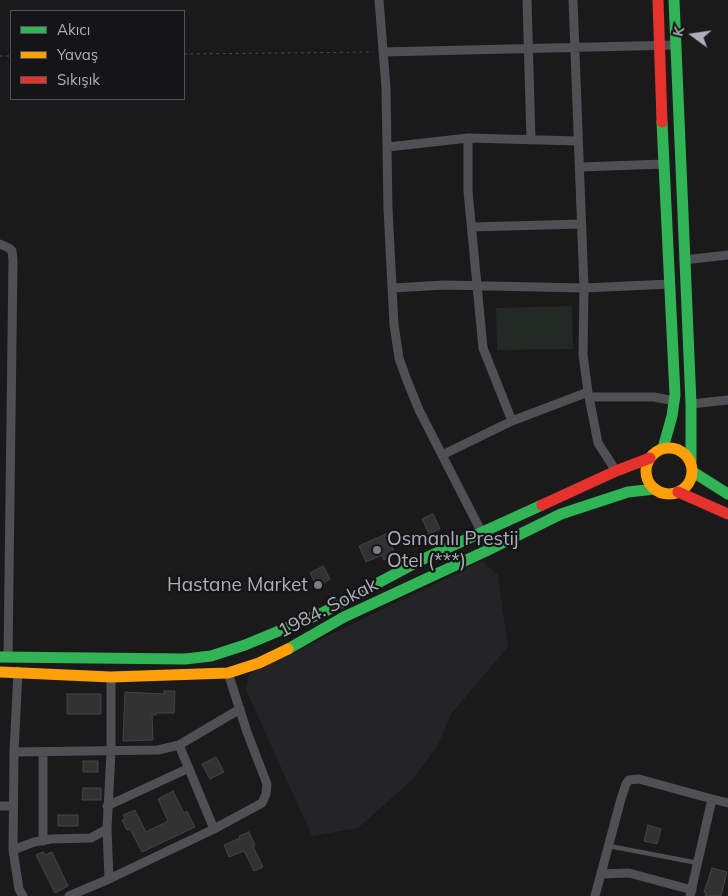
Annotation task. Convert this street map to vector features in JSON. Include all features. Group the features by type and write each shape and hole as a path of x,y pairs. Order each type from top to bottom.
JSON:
{"main road":[{"path":"658,0 675,401 663,448"},
{"path":"650,458 646,474 655,489 665,494 678,492 689,483 692,467 691,404 674,0"},
{"path":"4,657 185,659 210,656 244,645 322,613 421,560 616,471 650,458 663,448 674,448 684,452 692,467 728,494"},
{"name":"1984. Sokak","path":"0,672 110,677 228,673 259,663 291,648 344,617 561,514 628,492 655,489"},
{"path":"678,492 728,514"},
{"path":"198,658 199,674"}],"street":[{"path":"379,0 388,147 388,209 394,325 399,358 419,410 482,533"},
{"path":"527,0 531,140"},
{"path":"573,0 580,167 580,224 584,288 583,356 588,394 598,443 616,471"},
{"path":"383,52 676,45"},
{"path":"388,147 468,138 578,141"},
{"path":"468,138 468,191 483,348 512,421"},
{"path":"580,167 664,164"},
{"path":"472,227 580,224"},
{"path":"0,244 10,248 13,260 10,454 4,574 4,657"},
{"path":"684,260 728,256"},
{"path":"393,288 444,285 584,288 670,284"},
{"path":"442,455 512,421 588,394 654,397 675,401"},
{"path":"691,404 728,400"},
{"path":"0,454 10,454"},
{"path":"18,672 12,806 13,850 23,896"},
{"path":"69,896 214,829 262,803 266,794 267,784 228,673"},
{"path":"109,879 107,806 111,752 110,677"},
{"path":"14,752 158,750 179,745 240,709"},
{"path":"179,745 214,829"},
{"path":"43,752 43,841"},
{"path":"107,806 189,768"},
{"path":"595,896 621,799 629,780 639,779 728,803"},
{"path":"601,874 629,873 691,893 712,799"},
{"path":"0,806 12,806"},
{"path":"13,850 43,841 91,838 107,829"}],"lane":[{"path":"609,846 698,863"}],"path":[{"path":"185,54 383,52"}],"shaded area":[{"path":"572,306 573,349 497,350 496,308"},
{"path":"482,561 498,575 508,647 451,714 437,747 411,781 358,828 312,836 246,690 249,674"}],"building":[{"path":"433,514 440,529 429,534 422,519"},
{"name":"Osmanlı Prestij Otel (***)","path":"386,534 396,555 384,560 382,555 366,562 359,546"},
{"path":"323,566 330,579 317,587 310,573"},
{"path":"164,691 175,691 174,713 156,713 156,715 152,715 153,740 123,741 125,692 164,694"},
{"path":"67,694 101,694 101,714 67,714"},
{"path":"216,757 224,772 210,779 202,764"},
{"path":"83,761 98,761 98,772 83,772"},
{"path":"83,788 101,788 101,800 82,800"},
{"path":"173,791 184,813 187,811 195,827 142,852 130,829 127,830 122,820 125,819 123,815 135,810 146,832 168,821 158,799"},
{"path":"58,815 78,815 78,826 58,826"},
{"path":"648,825 661,829 657,844 644,841"},
{"path":"249,832 263,867 254,871 244,851 229,857 224,845"},
{"path":"43,852 45,855 52,852 68,886 55,893 36,855"},
{"path":"712,868 727,872 721,896 705,896 706,893 704,892"}],"traffic: fast":[{"path":"674,0 691,404 691,461"},
{"path":"662,122 675,395 672,416 663,448"},
{"path":"693,472 728,494"},
{"path":"288,649 344,617 561,514 628,492 655,489"},
{"path":"0,657 185,659 211,656 245,645 322,613 421,560 542,505"}],"traffic: slow":[{"path":"674,448 678,449 688,458 691,462 692,471 691,480 682,490 674,494 664,494 656,490 647,480 646,466 650,458 660,449 674,448"},
{"path":"0,672 111,677 228,673 259,663 288,649"}],"traffic: jam":[{"path":"658,0 662,122"},
{"path":"542,505 616,471 650,458"},
{"path":"678,492 728,514"}],"place":[{"name":"Osmanlı Prestij Otel (***)","path":"377,550"},
{"name":"Hastane Market","path":"318,585"}]}
